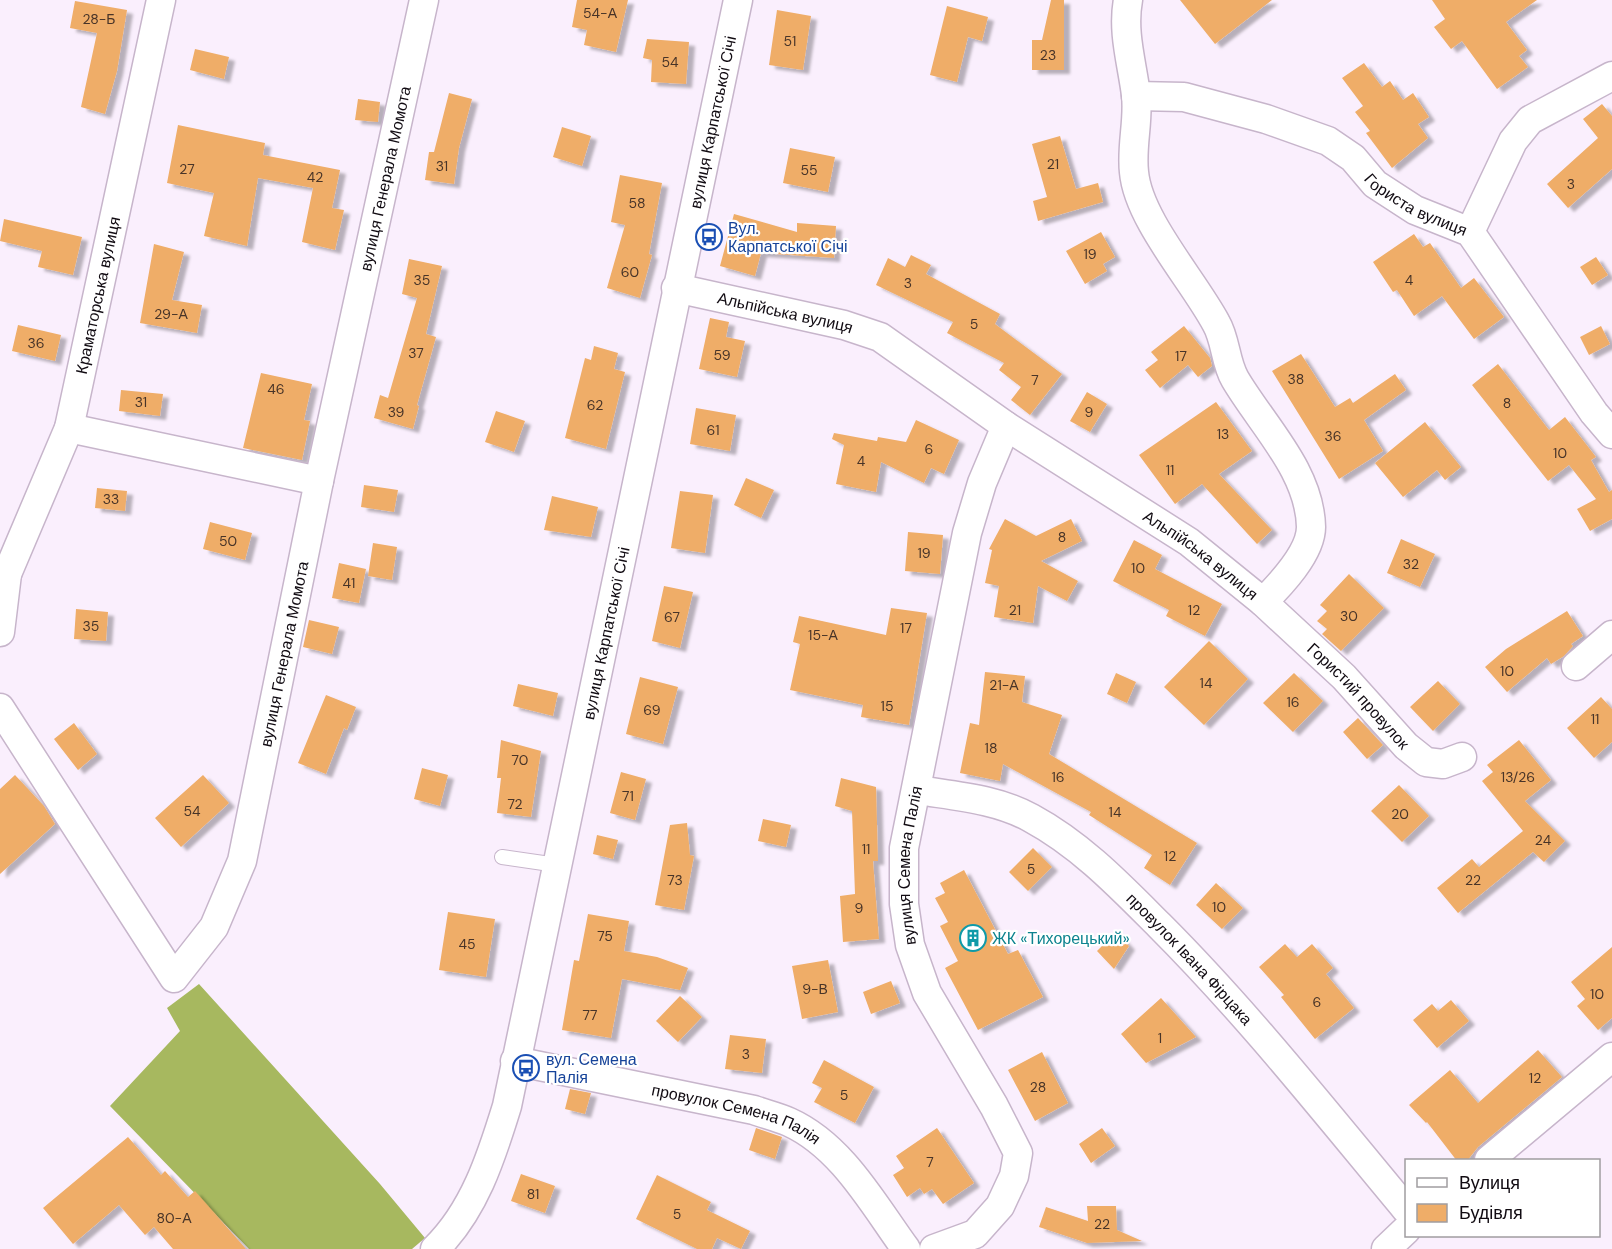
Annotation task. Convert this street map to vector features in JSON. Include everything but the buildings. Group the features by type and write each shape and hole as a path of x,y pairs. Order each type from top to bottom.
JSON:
{"street":[{"name":"Краматорська вулиця","path":"0,632 4,576 69,428 160,0"},
{"name":"вулиця Генерала Момота","path":"0,708 174,978 214,927 242,861 319,481 423,0"},
{"name":"вулиця Карпатської Січі","path":"435,1249 449,1236 476,1193 494,1150 507,1107 676,288 738,0"},
{"name":"Альпійська вулиця","path":"676,288 844,325 880,337 1006,426 1189,542 1263,602 1287,579 1304,548 1311,529 1308,505 1298,475 1233,376 1218,325 1141,202 1134,174 1136,96 1129,59 1125,14 1128,0"},
{"path":"1470,232 1513,141 1530,120 1612,76"},
{"name":"Гориста вулиця","path":"1136,96 1184,97 1266,119 1328,141 1353,158 1375,184 1405,203 1470,232 1594,413 1612,434"},
{"name":"вулиця Семена Палія","path":"934,1249 975,1234 1000,1206 1014,1176 1018,1153 994,1106 927,993 910,945 904,904 904,848 918,790 967,533 982,483 1006,426"},
{"path":"69,428 319,481"},
{"name":"Гористий провулок","path":"1263,602 1344,677 1406,746 1426,762 1443,764 1462,757"},
{"path":"1576,666 1612,635"},
{"name":"провулок Івана Фірцака","path":"918,790 984,801 1029,817 1069,841 1123,889 1213,980 1405,1207"},
{"path":"1491,1159 1612,1057"},
{"name":"провулок Семена Палія","path":"515,1061 754,1110 790,1122 822,1144 849,1169 906,1249"},
{"path":"1386,1249 1405,1232"}],"lane":[{"path":"502,857 557,865"}],"green space":[{"path":"199,984 380,1184 425,1238 412,1249 249,1249 110,1106 180,1031 167,1008"}],"place":[{"name":"Вул. Карпатської Січі","path":"709,237"},
{"name":"ЖК «Тихорецький»","path":"973,938"},
{"name":"вул. Семена Палія","path":"526,1068"}]}
